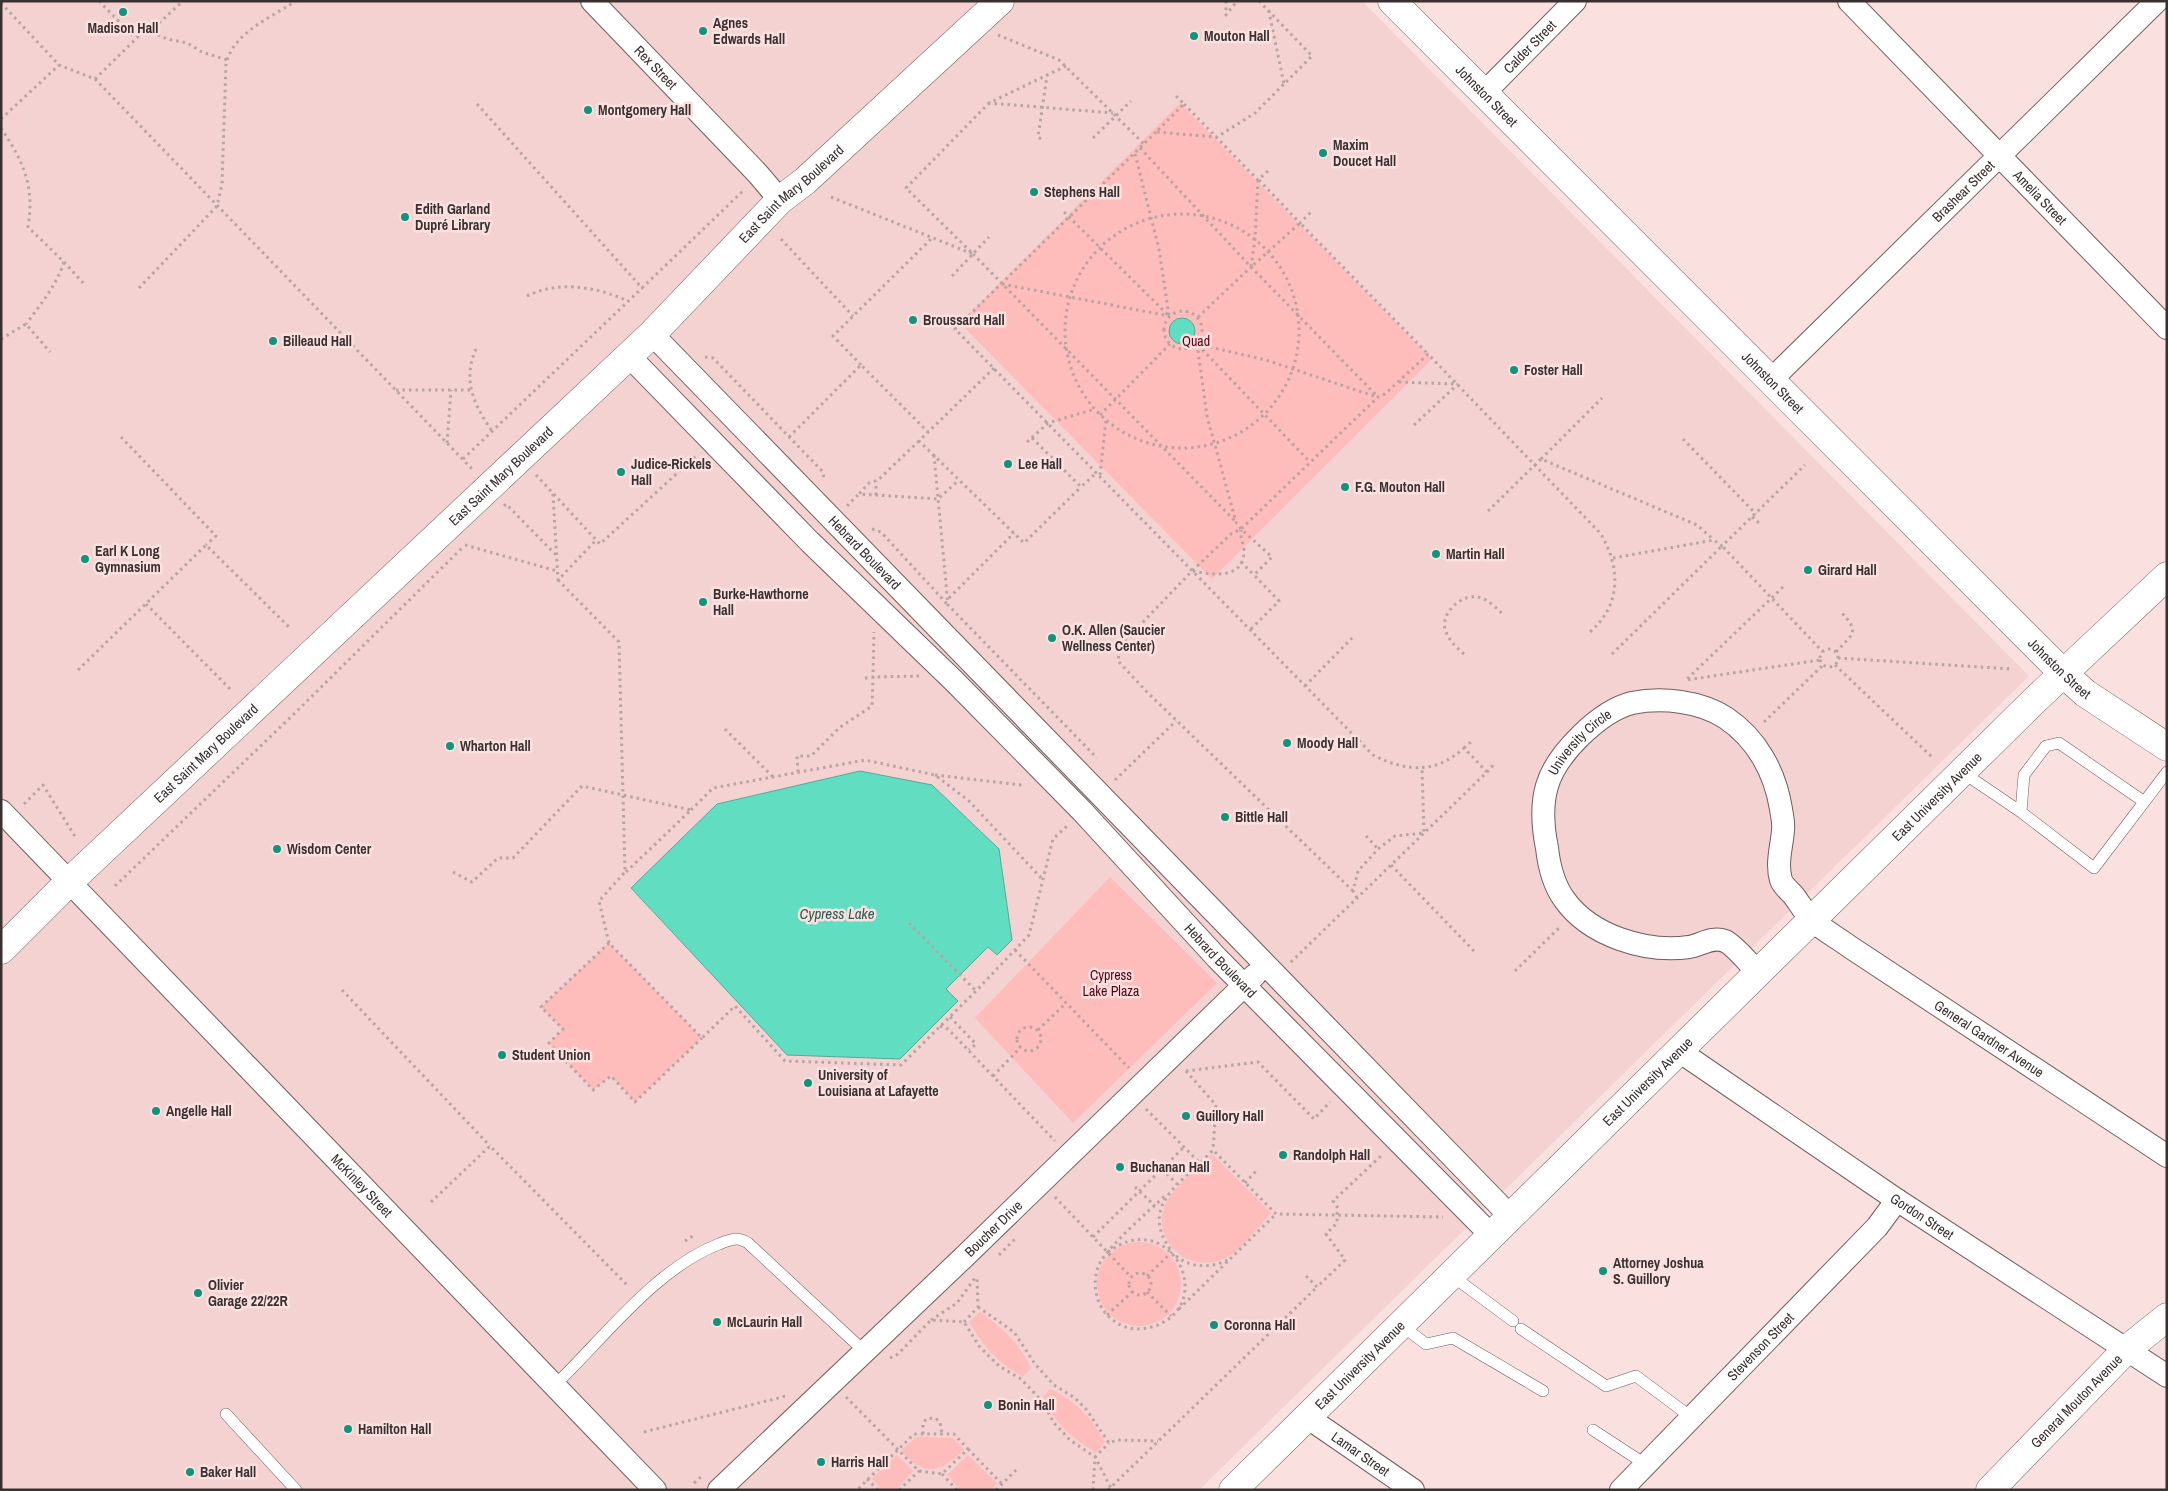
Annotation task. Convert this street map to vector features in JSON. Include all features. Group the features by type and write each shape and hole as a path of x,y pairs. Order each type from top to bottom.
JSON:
{"main road":[{"name":"Johnston Street","path":"1392,1 2063,673 2085,694 2167,747"},
{"name":"East Saint Mary Boulevard","path":"1,950 70,881 494,499 780,200 805,181 992,4"},
{"name":"East University Avenue","path":"1233,1490 2063,673 2167,576"},
{"name":"General Mouton Avenue","path":"1990,1490 2127,1349 2167,1317"}],"street":[{"name":"Rex Street","path":"592,1 758,174 780,200"},
{"name":"Calder Street","path":"1484,93 1575,1"},
{"name":"Amelia Street","path":"1850,1 2167,328"},
{"name":"Brashear Street","path":"1770,381 2156,1"},
{"name":"Hebrard Boulevard","path":"652,334 1270,972 1511,1217"},
{"name":"Hebrard Boulevard","path":"629,356 810,542 954,681 1082,811 1244,985 1386,1142 1492,1236"},
{"path":"732,462 755,440"},
{"path":"954,681 973,664"},
{"name":"University Circle","path":"1758,973 1726,941 1712,939 1690,947 1662,948 1640,945 1588,924 1564,899 1550,868 1543,822 1547,786 1560,761 1577,737 1602,718 1631,703 1665,700 1697,704 1725,718 1748,737 1766,762 1778,793 1784,827 1779,864 1782,882 1812,920"},
{"name":"McKinley Street","path":"1,811 555,1385 644,1486"},
{"name":"General Gardner Avenue","path":"1812,920 2167,1156"},
{"name":"Boucher Drive","path":"718,1490 831,1382 873,1356 1244,985 1270,972"},
{"name":"Gordon Street","path":"1679,1051 1897,1200 2167,1376"},
{"path":"1386,1142 1408,1112"},
{"name":"Stevenson Street","path":"1621,1490 1878,1227 1897,1200"},
{"name":"Lamar Street","path":"1307,1417 1413,1490"}],"lane":[{"path":"2021,812 2024,775 2046,746 2059,743 2143,801"},
{"path":"1962,772 2021,812 2094,868 2143,801 2167,772"},
{"path":"555,1385 628,1311 676,1268 705,1250 738,1239 748,1243 873,1356"},
{"path":"1451,1275 1517,1325 1606,1386 1636,1376 1691,1417"},
{"path":"1401,1325 1426,1344 1453,1338 1543,1391"},
{"path":"226,1414 296,1490"},
{"path":"1593,1430 1646,1464"}],"path":[{"path":"99,1 136,38"},
{"path":"95,79 146,29 158,24 183,1"},
{"path":"139,288 217,206 222,184 227,60 238,39 296,1"},
{"path":"1226,1 1226,15 1237,1"},
{"path":"1156,132 1217,137 1255,113 1312,56 1258,1"},
{"path":"2,5 59,65 95,79 463,459 494,499 506,504 557,556"},
{"path":"1269,12 1284,84"},
{"path":"146,29 167,39 186,43 202,52 227,60"},
{"path":"998,35 1059,60 1144,144"},
{"path":"1,119 59,65"},
{"path":"1066,66 989,103 906,188 1241,529 1272,557 1254,575"},
{"path":"1041,139 1038,137 1047,75"},
{"path":"1176,96 1602,534 1613,558 1615,574 1611,604 1599,624 1590,632"},
{"path":"1093,138 1114,114 1131,101"},
{"path":"989,103 1114,114"},
{"path":"477,104 642,288"},
{"path":"1184,104 955,329 1373,756 1389,763 1412,768 1432,767 1454,758 1472,741"},
{"path":"1,128 20,159 28,181 32,206 28,227 86,286"},
{"path":"1140,148 1250,267 1378,397"},
{"path":"1135,153 1160,249 1169,316 1164,330 1166,340 1173,347 1183,350 1197,344 1266,360 1378,397"},
{"path":"1250,267 1255,239 1258,180 1270,169"},
{"path":"463,459 746,188"},
{"path":"831,197 972,254"},
{"path":"1064,212 1169,316"},
{"path":"1198,318 1250,267 1312,212"},
{"path":"1166,215 1201,215 1218,219 1243,230 1268,251 1287,275 1295,292 1299,316 1299,343 1292,369 1282,391 1255,422 1226,439 1214,443 1188,447 1160,445 1130,436 1100,415 1084,397 1076,381 1067,351 1066,321 1069,297 1092,255 1117,234 1151,218 1166,215"},
{"path":"952,276 989,237"},
{"path":"928,432 833,336 932,238"},
{"path":"781,239 853,316"},
{"path":"1,339 26,324 60,275 64,262"},
{"path":"1001,284 1169,316 1183,311 1193,313 1198,318 1203,331 1197,344 1207,416 1236,522"},
{"path":"527,296 538,290 554,287 584,287 610,293 628,301"},
{"path":"26,324 50,352"},
{"path":"1100,415 1170,344"},
{"path":"1197,344 1310,462"},
{"path":"476,349 469,371 470,390 479,413 492,431"},
{"path":"1358,898 1353,891 1176,721 1118,661 1120,646 1192,571 1231,534 1241,529 1378,397 1398,382 1428,354"},
{"path":"702,357 713,358 822,471 826,485"},
{"path":"789,437 861,365"},
{"path":"847,506 869,483 876,481 919,441 994,368"},
{"path":"1398,382 1458,384"},
{"path":"1414,425 1458,384"},
{"path":"395,390 470,390"},
{"path":"447,443 451,390"},
{"path":"1488,511 1602,398"},
{"path":"1027,442 1048,423 1095,410"},
{"path":"1100,476 1106,420"},
{"path":"78,670 216,536 121,437"},
{"path":"1032,438 1080,487"},
{"path":"1683,440 1754,515 1758,523"},
{"path":"919,441 1024,543 1096,472"},
{"path":"543,468 536,475 600,544 702,451"},
{"path":"934,455 948,605"},
{"path":"1541,459 1697,525 1722,546 1823,652"},
{"path":"1612,654 1806,465"},
{"path":"859,494 938,499 960,480"},
{"path":"876,481 876,495"},
{"path":"553,494 558,580 619,642 625,872"},
{"path":"840,499 854,513"},
{"path":"867,526 881,532 948,605 1087,748"},
{"path":"1192,571 1230,573 1241,562 1244,550 1240,538 1241,529"},
{"path":"948,599 1014,533"},
{"path":"116,886 472,538"},
{"path":"558,580 596,540"},
{"path":"1613,558 1714,540"},
{"path":"206,545 291,630"},
{"path":"465,545 557,572"},
{"path":"1241,562 1279,601 1250,630"},
{"path":"1783,587 1686,680 1820,660"},
{"path":"1464,654 1452,643 1444,628 1446,613 1459,601 1475,596 1486,600 1503,614"},
{"path":"146,604 230,689"},
{"path":"1836,652 1852,634 1853,628 1852,623 1840,611"},
{"path":"798,772 797,756 811,756 838,728 872,706 874,629"},
{"path":"1305,686 1352,638"},
{"path":"1820,660 1823,652 1828,649 1836,652"},
{"path":"1820,660 1823,665 1829,667 1835,665 1838,658 1836,652"},
{"path":"1838,658 2012,669"},
{"path":"1764,722 1823,665"},
{"path":"1835,665 1932,758"},
{"path":"865,678 920,676"},
{"path":"725,729 773,777"},
{"path":"1464,748 1487,772"},
{"path":"702,1038 609,943 599,901 625,872 713,788 865,760 935,775 1022,785"},
{"path":"1270,972 1358,898 1494,764"},
{"path":"1422,768 1424,832"},
{"path":"609,943 541,1007 563,1030 549,1043 593,1090 610,1076 635,1102 735,1006 785,1061 901,1065 976,991 1029,935 1043,880 969,801 935,775"},
{"path":"24,804 43,785 76,838"},
{"path":"452,872 472,882 498,858 513,858 582,786 691,810"},
{"path":"1353,891 1358,871 1378,849 1395,836 1424,832"},
{"path":"1366,836 1378,849"},
{"path":"1391,865 1475,952"},
{"path":"909,923 976,991"},
{"path":"1516,971 1564,923"},
{"path":"1015,950 1130,1070"},
{"path":"342,990 490,1146 631,1288 637,1282"},
{"path":"1038,1030 1066,1003"},
{"path":"950,1017 976,1044 969,1050"},
{"path":"940,1026 948,1029 1055,1141"},
{"path":"1027,1026 1038,1030 1041,1038 1039,1046 1028,1052 1020,1048 1017,1041 1020,1030 1027,1026"},
{"path":"993,1076 1020,1048"},
{"path":"1179,1077 1186,1071 1258,1062 1314,1119 1332,1100"},
{"path":"1186,1071 1216,1105 1213,1150 1108,1252 1100,1264 1095,1278 1096,1293 1101,1307 1107,1315 1123,1326 1138,1329 1152,1328 1166,1321 1276,1214 1450,1217"},
{"path":"1138,1114 1152,1102"},
{"path":"1145,1108 1200,1163"},
{"path":"964,1322 979,1346 999,1366 1021,1379 1041,1400 1054,1423 1070,1440 1095,1457 1110,1489 1345,1260 1326,1234 1337,1222 1338,1206 1333,1201 1386,1142"},
{"path":"431,1202 490,1146"},
{"path":"1094,1237 1184,1147"},
{"path":"1213,1150 1276,1214"},
{"path":"1153,1160 1177,1184"},
{"path":"1245,1183 1257,1170"},
{"path":"1135,1187 1155,1206"},
{"path":"1061,1190 1054,1197 1132,1277"},
{"path":"1166,1196 1160,1210 1159,1225 1163,1239 1180,1264 1184,1276 1182,1300 1176,1311"},
{"path":"996,1259 1014,1241 1019,1231"},
{"path":"683,1242 696,1234"},
{"path":"1108,1252 1118,1244 1129,1240 1141,1239 1153,1241 1182,1260 1194,1265 1208,1266 1230,1259"},
{"path":"1147,1276 1172,1252"},
{"path":"873,1356 898,1354 931,1320 957,1303 977,1276 984,1270"},
{"path":"1147,1276 1138,1273 1132,1277 1129,1286 1132,1292 1138,1295 1148,1292"},
{"path":"964,1322 978,1307 977,1276"},
{"path":"1147,1276 1150,1284 1148,1292"},
{"path":"1306,1276 1317,1287"},
{"path":"1107,1315 1132,1292"},
{"path":"1148,1292 1172,1316"},
{"path":"978,1307 1014,1332 1034,1364 1054,1385 1075,1398 1086,1408 1109,1443"},
{"path":"931,1320 964,1322"},
{"path":"831,1382 918,1471 942,1474 957,1490"},
{"path":"644,1432 792,1395 784,1401"},
{"path":"923,1434 923,1424 926,1419 934,1418 940,1422 942,1434"},
{"path":"857,1490 914,1434 954,1434 1002,1484"},
{"path":"1093,1490 1095,1457 1109,1443 1118,1440 1158,1441"},
{"path":"942,1474 968,1449"},
{"path":"694,1483 708,1470"},
{"path":"996,1490 1016,1470"},
{"path":"899,1490 918,1471"},
{"path":"867,1479 878,1490"}],"shaded area":[{"name":"University of Louisiana at Lafayette","path":"1,1 1362,1 2029,676 1199,1490 1,1490"}],"green space":[{"name":"Quad","path":"1180,103 1432,359 1212,579 960,323"},
{"name":"Cypress Lake Plaza","path":"1110,877 1217,983 1073,1123 975,1018"},
{"path":"609,943 702,1038 635,1102 611,1076 593,1090 549,1043 563,1029 541,1007"},
{"path":"1212,1154 1271,1213 1234,1253 1221,1260 1206,1263 1192,1261 1180,1255 1171,1246 1165,1235 1162,1222 1164,1208 1175,1189"},
{"path":"1139,1242 1155,1245 1169,1254 1178,1268 1181,1284 1178,1300 1169,1314 1155,1323 1139,1326 1123,1323 1109,1314 1100,1300 1097,1284 1100,1268 1109,1254 1123,1245"},
{"path":"980,1312 1003,1330 1020,1350 1031,1368 1023,1377 1005,1365 986,1347 969,1322"},
{"path":"1050,1389 1076,1405 1094,1425 1105,1442 1096,1453 1078,1441 1059,1423 1043,1397"},
{"path":"917,1437 953,1438 964,1450 947,1464 932,1469 925,1468 909,1459 901,1450"},
{"path":"897,1455 913,1471 896,1490 882,1490 872,1479"},
{"path":"968,1455 997,1483 991,1490 960,1490 947,1475"}],"water":[{"path":"1182,318 1191,322 1195,331 1191,340 1182,344 1173,340 1169,331 1173,322"},
{"name":"Cypress Lake","path":"860,771 932,785 999,849 1012,940 997,955 988,947 946,989 958,1001 900,1059 787,1055 631,888 717,804"}],"place":[{"name":"Madison Hall","path":"123,12"},
{"name":"Agnes Edwards Hall","path":"703,31"},
{"name":"Mouton Hall","path":"1194,36"},
{"name":"Montgomery Hall","path":"588,110"},
{"name":"Maxim Doucet Hall","path":"1323,153"},
{"name":"Stephens Hall","path":"1034,192"},
{"name":"Edith Garland Dupré Library","path":"405,217"},
{"name":"Broussard Hall","path":"913,320"},
{"name":"Billeaud Hall","path":"273,341"},
{"name":"Foster Hall","path":"1514,370"},
{"name":"Lee Hall","path":"1008,464"},
{"name":"Judice-Rickels Hall","path":"621,472"},
{"name":"F.G. Mouton Hall","path":"1345,487"},
{"name":"Martin Hall","path":"1436,554"},
{"name":"Earl K Long Gymnasium","path":"85,559"},
{"name":"Girard Hall","path":"1808,570"},
{"name":"Burke-Hawthorne Hall","path":"703,602"},
{"name":"O.K. Allen (Saucier Wellness Center)","path":"1052,638"},
{"name":"Moody Hall","path":"1287,743"},
{"name":"Wharton Hall","path":"450,746"},
{"name":"Bittle Hall","path":"1225,817"},
{"name":"Wisdom Center","path":"277,849"},
{"name":"Student Union","path":"502,1055"},
{"name":"University of Louisiana at Lafayette","path":"808,1083"},
{"name":"Angelle Hall","path":"156,1111"},
{"name":"Guillory Hall","path":"1186,1116"},
{"name":"Randolph Hall","path":"1283,1155"},
{"name":"Buchanan Hall","path":"1120,1167"},
{"name":"Attorney Joshua S. Guillory","path":"1603,1271"},
{"name":"Olivier Garage 22/22R","path":"198,1293"},
{"name":"McLaurin Hall","path":"717,1322"},
{"name":"Coronna Hall","path":"1214,1325"},
{"name":"Bonin Hall","path":"988,1405"},
{"name":"Hamilton Hall","path":"348,1429"},
{"name":"Harris Hall","path":"821,1462"},
{"name":"Baker Hall","path":"190,1472"}]}
